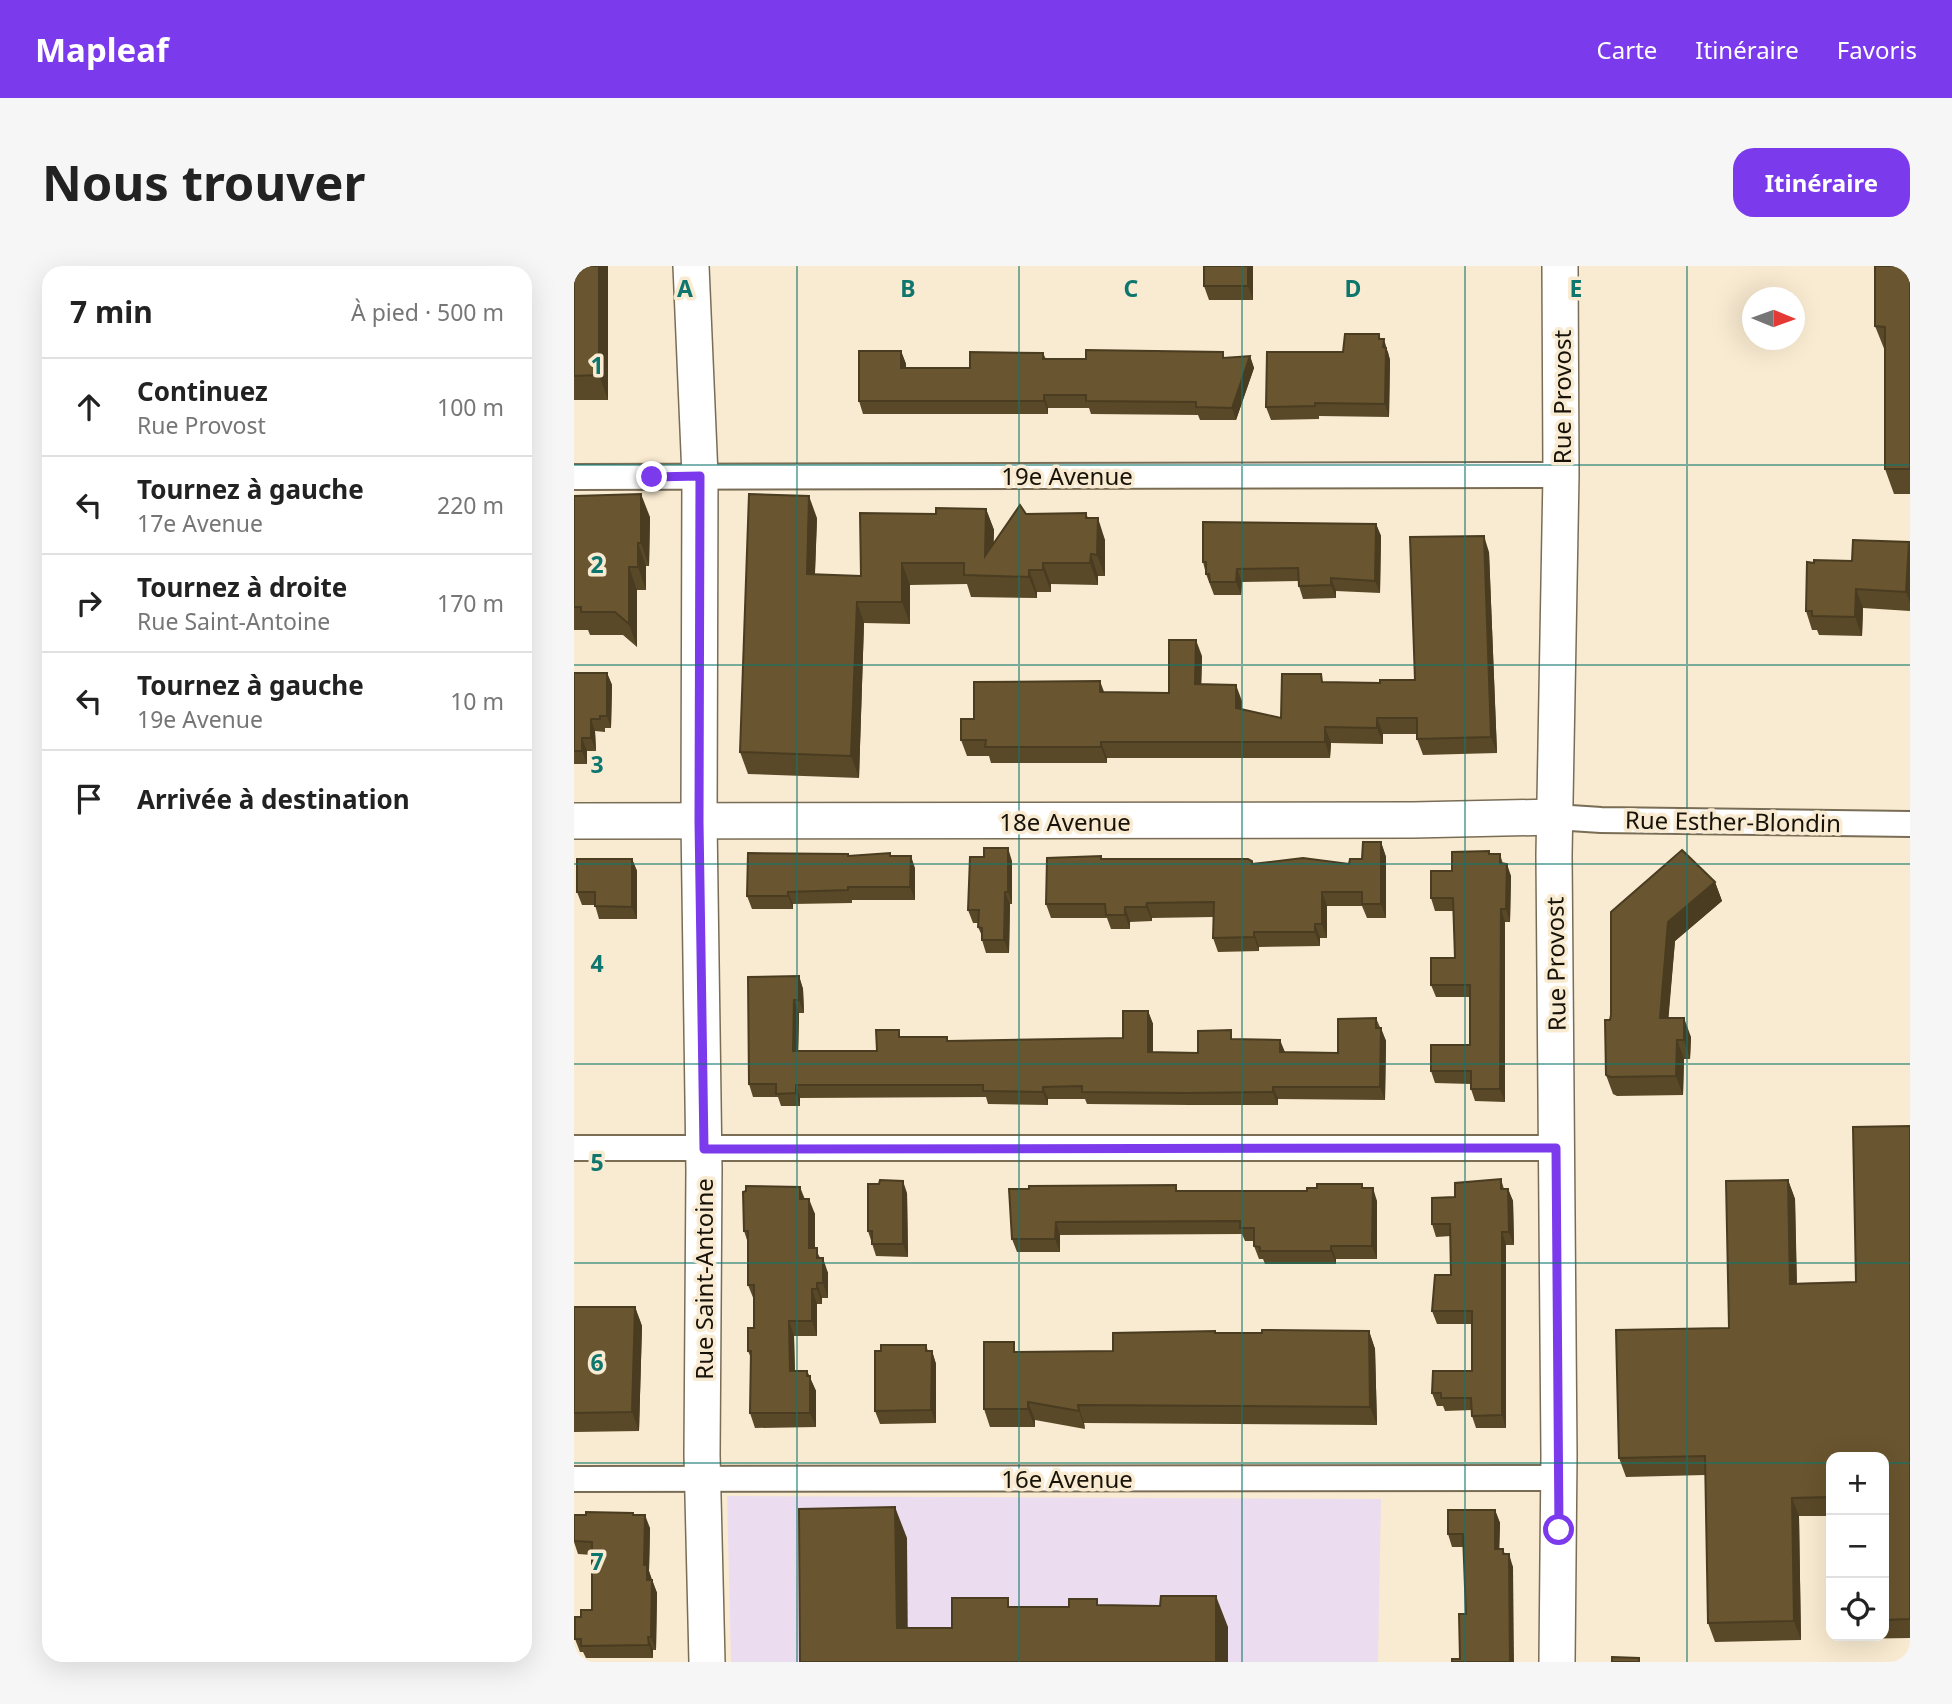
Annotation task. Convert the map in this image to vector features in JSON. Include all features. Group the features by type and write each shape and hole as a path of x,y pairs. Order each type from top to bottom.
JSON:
{"street":[{"name":"Rue Saint-Antoine","path":"691,266 700,476 699,821 704,1149 703,1481 707,1662"},
{"name":"Rue Provost","path":"1557,1662 1559,1478 1555,817 1561,475 1560,266"},
{"name":"19e Avenue","path":"574,477 1561,475"},
{"name":"18e Avenue","path":"574,821 1426,820 1555,817"},
{"name":"Rue Esther-Blondin","path":"1555,817 1910,824"},
{"path":"574,1148 1556,1148"},
{"name":"16e Avenue","path":"574,1479 703,1481 936,1478 1559,1478"}],"shaded area":[{"path":"727,1496 1381,1499 1378,1662 731,1662"}],"building":[{"path":"574,266 599,266 599,375 574,376"},
{"path":"1204,266 1248,266 1248,286 1204,286"},
{"path":"1875,266 1910,266 1910,469 1885,469 1885,327 1875,326"},
{"path":"1345,334 1379,334 1379,339 1384,339 1385,404 1315,403 1315,406 1266,407 1267,352 1343,352"},
{"path":"1086,350 1223,352 1223,358 1250,356 1232,408 1196,407 1196,402 1086,401 1086,395 1044,395 1044,401 859,401 859,351 901,351 901,368 970,368 970,352 1043,353 1043,359 1086,359"},
{"path":"641,494 638,567 629,567 629,624 615,612 581,612 581,607 574,607 574,496"},
{"path":"749,494 809,496 807,574 861,576 860,513 936,514 936,508 986,509 985,556 1020,505 1026,514 1086,513 1086,518 1098,518 1097,555 1091,554 1090,563 1043,563 1043,570 1029,570 1029,577 964,575 964,563 902,563 902,602 857,602 851,756 740,752"},
{"path":"1203,522 1376,524 1375,581 1331,578 1331,585 1299,586 1298,568 1237,569 1236,582 1210,582 1209,574 1206,574 1206,562 1203,562"},
{"path":"1484,536 1491,737 1417,739 1417,718 1377,718 1377,728 1325,727 1325,742 1101,742 1101,747 985,747 986,740 961,740 961,719 974,719 974,682 1100,681 1100,692 1169,693 1169,640 1196,640 1195,684 1236,685 1236,708 1281,718 1282,674 1321,674 1322,682 1380,683 1380,680 1415,680 1410,537"},
{"path":"1853,540 1909,542 1906,592 1856,589 1855,617 1812,616 1812,611 1806,611 1807,562 1852,561"},
{"path":"574,673 607,673 607,716 591,719 591,738 582,738 582,751 574,751"},
{"path":"1363,842 1381,842 1381,904 1362,904 1362,892 1322,892 1322,924 1315,924 1315,932 1254,932 1254,937 1213,938 1214,902 1147,903 1146,907 1125,907 1125,915 1106,915 1105,904 1046,904 1047,858 1101,856 1101,859 1248,859 1252,864 1303,858 1349,864 1350,859 1362,859"},
{"path":"984,848 1008,848 1004,940 982,940 982,928 978,927 979,910 968,910 970,857 984,857"},
{"path":"1682,850 1715,882 1668,922 1660,1018 1684,1018 1684,1040 1677,1040 1676,1076 1610,1077 1606,1075 1605,1020 1610,1020 1611,1015 1611,912"},
{"path":"1489,851 1489,854 1500,854 1500,863 1507,864 1506,909 1501,909 1500,1089 1471,1089 1471,1071 1431,1071 1431,1045 1470,1045 1470,985 1431,985 1431,958 1455,958 1453,898 1431,898 1431,871 1452,871 1452,852"},
{"path":"748,853 848,856 890,853 890,856 911,856 910,887 848,887 848,890 788,892 788,896 747,896"},
{"path":"577,859 632,859 632,907 595,906 595,892 577,892"},
{"path":"799,976 799,1000 794,1000 793,1051 877,1051 876,1030 899,1030 899,1037 947,1037 947,1041 1123,1038 1123,1011 1148,1011 1148,1052 1198,1053 1198,1031 1231,1030 1231,1039 1280,1040 1280,1052 1338,1053 1338,1019 1376,1018 1376,1028 1381,1028 1380,1087 1273,1087 1273,1092 1186,1093 1082,1092 1082,1086 1043,1087 1043,1092 983,1091 983,1085 796,1085 796,1093 776,1094 776,1084 749,1084 748,977"},
{"path":"1910,1126 1910,1619 1889,1620 1889,1452 1826,1452 1826,1497 1792,1498 1794,1621 1708,1623 1705,1456 1619,1458 1616,1330 1729,1328 1726,1181 1788,1180 1790,1284 1856,1282 1853,1127"},
{"path":"1501,1179 1501,1189 1508,1189 1509,1232 1502,1232 1502,1415 1472,1416 1471,1398 1441,1398 1441,1393 1432,1393 1433,1371 1472,1371 1472,1311 1432,1311 1435,1275 1451,1275 1450,1224 1432,1224 1432,1198 1455,1197 1455,1183"},
{"path":"880,1180 903,1181 903,1244 872,1244 872,1231 868,1231 868,1184 879,1184"},
{"path":"1317,1184 1362,1184 1362,1188 1373,1188 1372,1246 1331,1246 1331,1251 1260,1251 1260,1247 1254,1246 1254,1228 1240,1228 1240,1221 1056,1222 1055,1239 1012,1239 1009,1189 1029,1189 1029,1186 1176,1185 1176,1191 1307,1191 1307,1188 1317,1188"},
{"path":"746,1186 800,1187 800,1199 809,1199 809,1248 817,1248 817,1258 823,1258 823,1283 817,1283 817,1289 812,1289 812,1321 789,1321 790,1371 807,1371 807,1376 810,1376 810,1413 750,1413 751,1351 748,1351 748,1328 754,1328 754,1285 748,1285 748,1231 744,1231 743,1192 746,1191"},
{"path":"574,1307 635,1307 632,1412 574,1413"},
{"path":"1262,1330 1369,1331 1370,1407 1078,1405 1079,1411 1028,1402 1028,1409 984,1409 984,1342 1014,1342 1014,1352 1113,1351 1113,1333 1262,1333"},
{"path":"881,1345 926,1345 926,1351 932,1351 931,1410 875,1411 875,1351 881,1351"},
{"path":"895,1507 897,1628 952,1628 952,1598 1008,1598 1008,1607 1069,1607 1069,1599 1097,1599 1097,1605 1160,1606 1161,1596 1216,1596 1216,1662 800,1662 799,1509"},
{"path":"1448,1510 1495,1510 1495,1549 1503,1549 1503,1554 1509,1554 1510,1662 1452,1662 1452,1659 1460,1659 1459,1614 1466,1614 1463,1534 1448,1534"},
{"path":"586,1512 645,1515 644,1565 647,1565 647,1580 652,1580 649,1645 581,1646 581,1639 575,1639 575,1617 581,1617 581,1610 592,1610 592,1542 574,1541 574,1515 586,1515"},
{"path":"1612,1657 1639,1658 1639,1662 1612,1662"}],"route":[{"path":"652,477 700,476 699,821 704,1149 1556,1148 1559,1530"}]}
